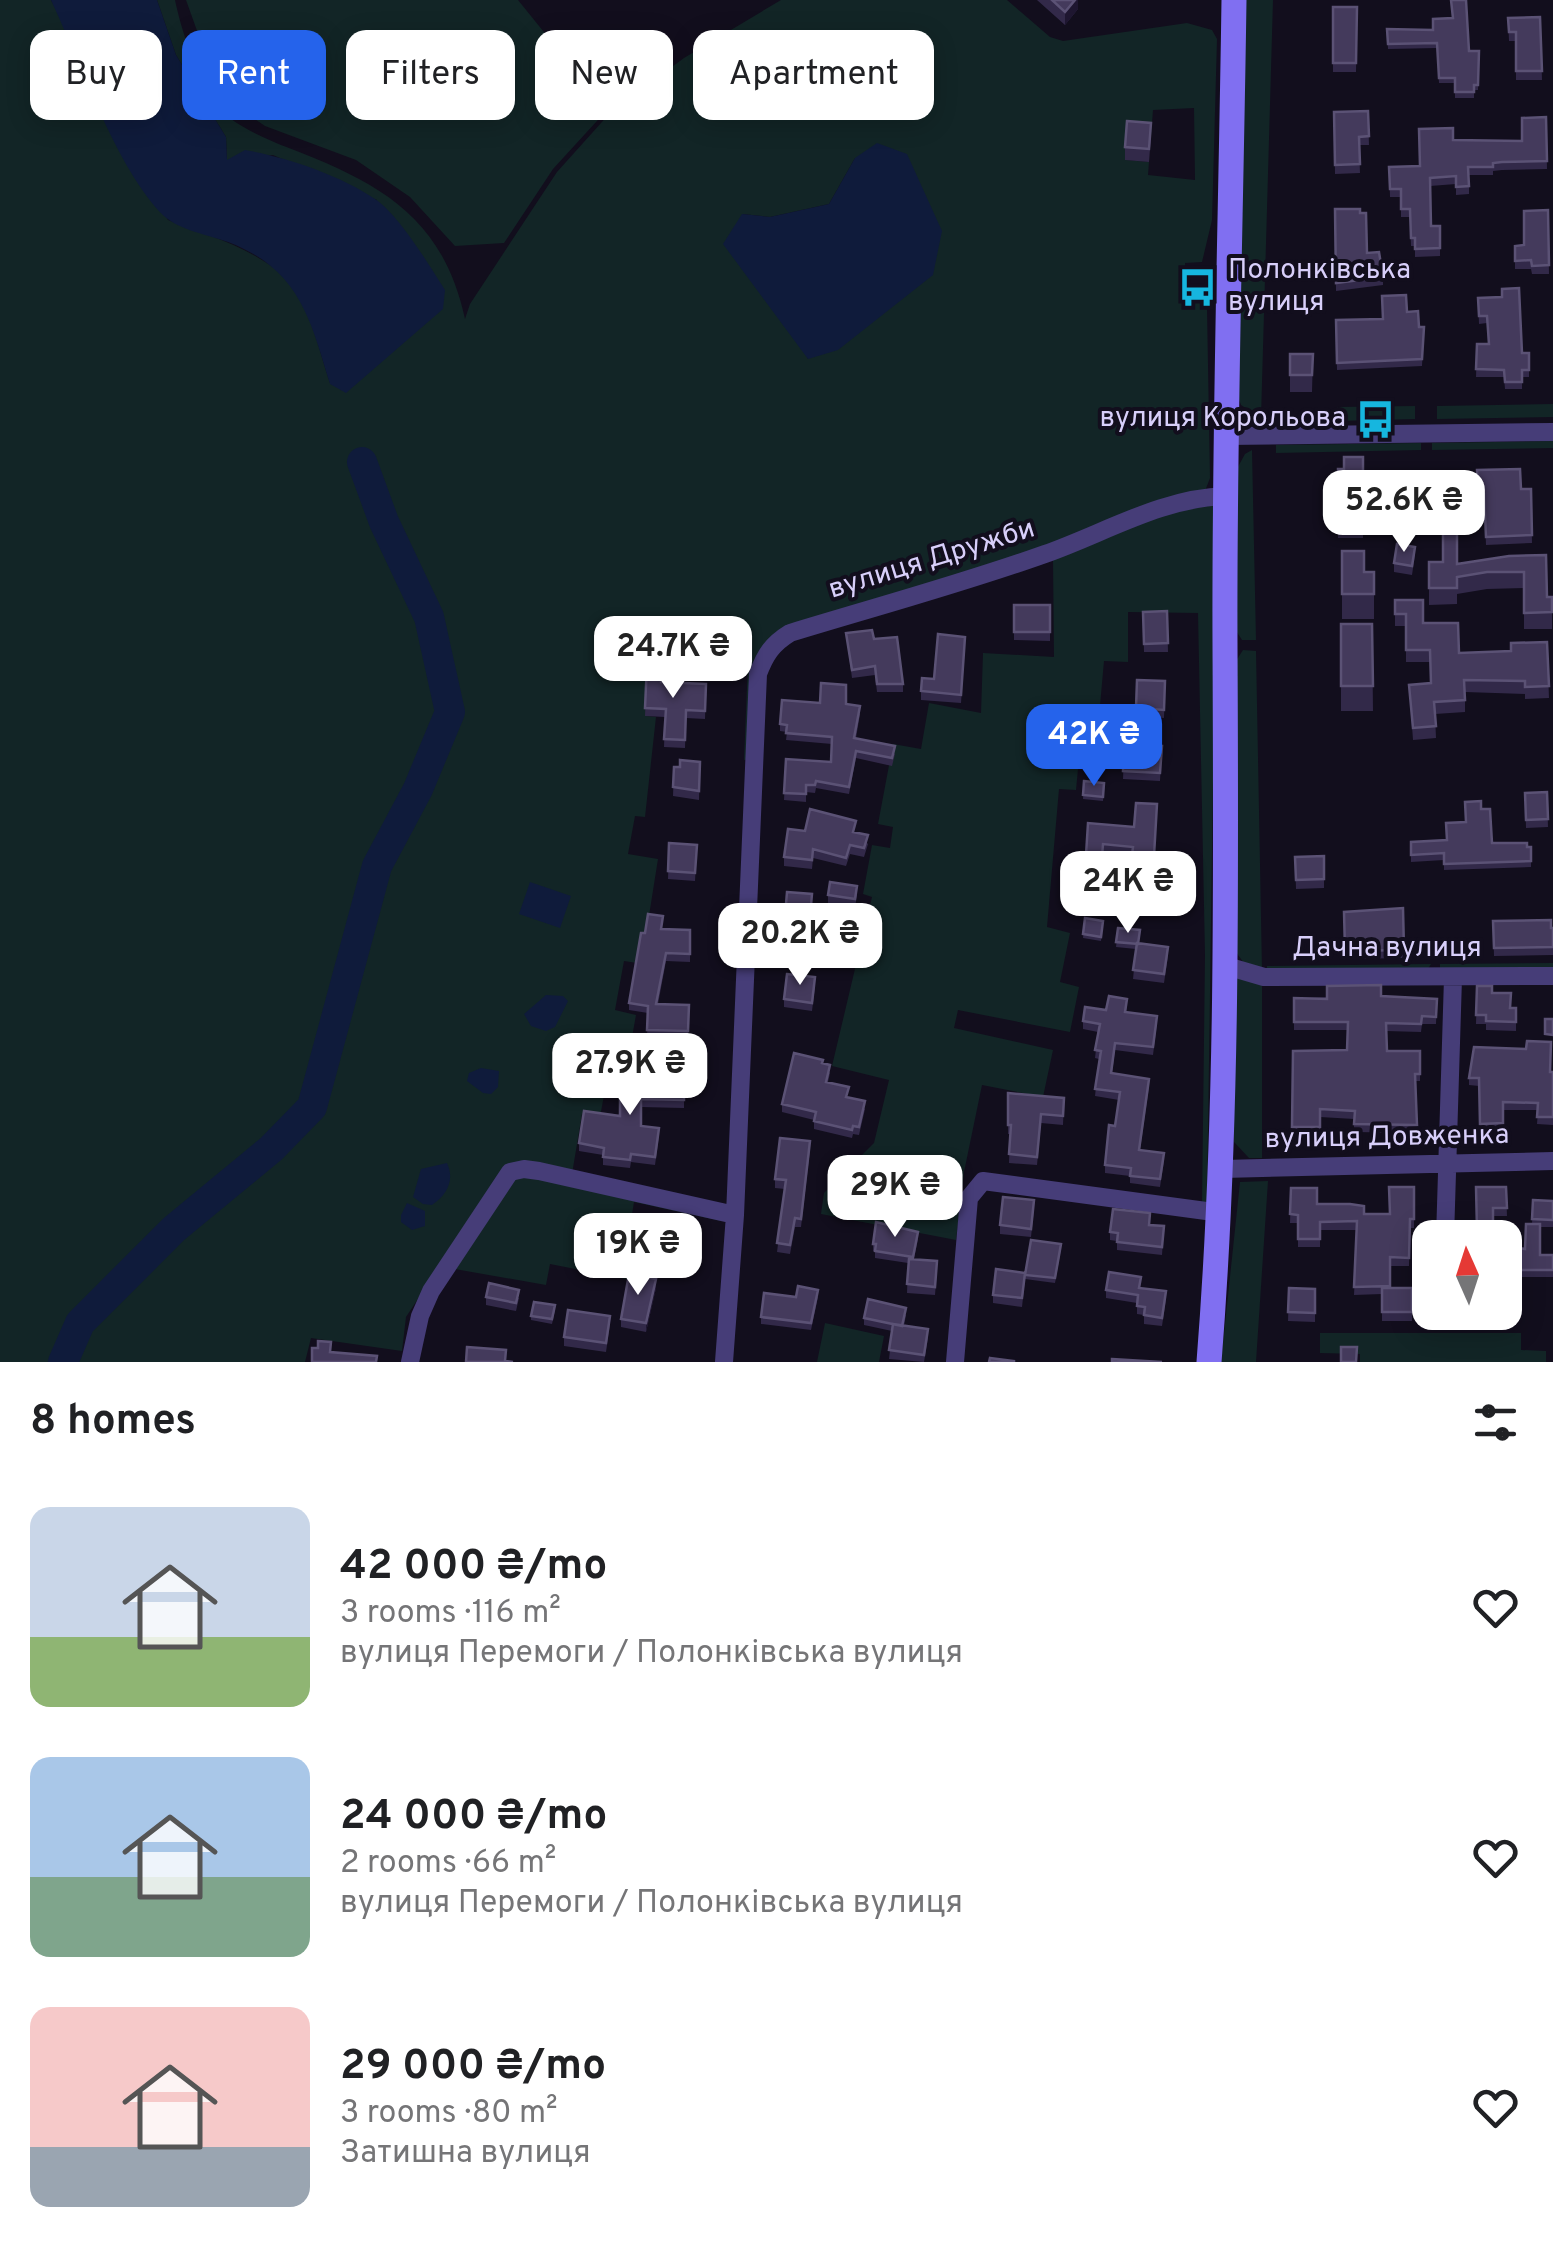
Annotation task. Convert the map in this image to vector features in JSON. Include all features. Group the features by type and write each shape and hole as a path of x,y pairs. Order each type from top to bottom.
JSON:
{"main road":[{"path":"1209,1362 1222,1169 1227,829 1226,436 1234,0"}],"street":[{"path":"1226,436 1553,432"},
{"name":"вулиця Дружби","path":"724,1362 736,1215 758,674 765,656 775,643 790,634 1049,553 1178,503 1202,496 1226,496"},
{"name":"Дачна вулиця","path":"1224,965 1264,976 1553,976"},
{"path":"1445,1220 1452,978"},
{"name":"вулиця Довженка","path":"1222,1169 1553,1161"},
{"path":"410,1362 420,1316 431,1291 510,1172 539,1171 736,1215"},
{"path":"955,1362 969,1198 983,1181 1221,1213"}],"green space":[{"path":"0,0 51,0 67,30 30,30 30,120 115,120 168,220 261,259 291,284 306,310 330,383 377,200 273,155 227,161 226,137 216,120 233,120 258,135 352,175 403,208 441,254 465,319 470,304 557,172 604,120 673,120 673,66 693,53 693,120 934,120 934,30 731,30 781,0 1007,0 1050,37 1063,41 1187,23 1212,30 1217,39 1212,220 1202,262 1185,263 1186,292 1202,292 1207,308 1210,478 1205,491 1047,548 776,632 763,646 748,759 744,760 749,638 736,638 734,672 647,668 646,716 656,717 645,817 635,816 628,854 658,859 645,941 637,963 624,961 615,1010 636,1015 624,1082 607,1079 600,1117 582,1114 572,1174 524,1165 443,1261 406,1317 402,1351 311,1338 305,1362 0,1362","holes":["1194,108 1195,180 1148,175 1149,162 1126,160 1151,136 1153,110","855,158 808,359 742,214 770,217 829,204"]},
{"path":"157,0 175,0 183,30 182,65"},
{"path":"186,0 518,0 542,30 535,30 535,120 598,120 553,169 504,243 455,246 410,197 356,160 256,120 326,120 326,30 197,30"},
{"path":"1246,0 1273,0 1261,418 1241,405 1236,391"},
{"path":"1553,404 1553,417 1437,419 1437,406"},
{"path":"1415,406 1415,419 1337,421 1337,407"},
{"path":"1553,441 1553,448 1432,450 1432,443"},
{"path":"1421,443 1421,450 1276,453 1276,445"},
{"path":"1252,450 1256,640 1242,640 1235,629 1234,474 1245,454"},
{"path":"1196,504 1217,504 1207,1202 1202,1205 1205,955 1198,613 1128,612 1128,662 1104,661 1097,739 1081,738 1076,790 1059,789 1047,927 1070,933 1060,982 1079,987 1070,1032 958,1010 954,1028 1053,1050 1043,1097 982,1085 964,1172 956,1240 821,1214 824,1193 874,1143 889,1080 832,1066 872,897 863,894 872,845 890,848 893,827 878,824 893,744 921,749 929,703 981,713 983,653 1054,657 1053,560 1122,527"},
{"path":"1243,650 1256,651 1262,970 1246,966 1236,952 1234,664"},
{"path":"1553,963 1553,968 1440,969 1440,964"},
{"path":"1431,964 1428,969 1267,971 1267,966"},
{"path":"1234,977 1262,982 1262,1158 1249,1158 1234,1142"},
{"path":"525,1174 721,1217 721,1221 634,1202 628,1239 638,1241 631,1280 550,1264 546,1285 449,1268 504,1184"},
{"path":"1268,1181 1256,1362 1221,1362 1240,1182"},
{"path":"825,1323 884,1336 879,1362 817,1362"},
{"path":"1320,1333 1521,1333 1521,1350 1546,1351 1546,1362 1360,1362 1360,1354 1320,1353"}],"water":[{"path":"51,0 157,0 182,65 182,120 216,120 226,137 227,160 245,150 278,157 329,175 375,199 403,228 445,290 443,309 346,393 330,384 308,317 286,281 252,253 170,221 147,196 115,144 104,120 162,120 162,30 64,30"},
{"path":"877,143 907,154 942,231 933,275 838,350 808,359 723,244 742,214 770,217 829,204 855,158"},
{"path":"530,882 571,896 560,928 519,914"},
{"path":"546,995 563,996 568,1001 555,1027 546,1031 531,1026 524,1014"},
{"path":"481,1068 499,1071 498,1087 491,1094 467,1081 469,1073"},
{"path":"447,1163 450,1181 442,1197 432,1205 413,1197 421,1169"},
{"path":"407,1203 425,1211 425,1226 412,1230 401,1222"}],"building":[{"path":"1052,0 1075,0 1065,12"},
{"path":"1451,0 1466,0 1469,51 1479,51 1478,85 1474,85 1474,92 1455,92 1455,78 1439,78 1437,43 1388,44 1387,29 1433,30 1433,19 1453,18"},
{"path":"1333,7 1357,7 1356,63 1333,63"},
{"path":"1540,17 1542,71 1516,71 1516,32 1509,32 1508,18"},
{"path":"1368,111 1369,136 1359,137 1360,164 1335,165 1334,112"},
{"path":"1546,117 1547,161 1468,167 1469,186 1456,187 1456,176 1430,178 1431,226 1440,226 1440,248 1415,249 1410,209 1401,209 1401,189 1390,189 1389,167 1420,166 1419,129 1453,128 1453,140 1522,141 1522,118"},
{"path":"1127,121 1151,123 1149,149 1125,147"},
{"path":"1335,209 1360,209 1360,213 1366,213 1367,253 1379,252 1383,277 1336,283"},
{"path":"1548,210 1549,265 1515,261 1515,246 1524,245 1524,211"},
{"path":"1519,288 1522,353 1529,353 1529,370 1522,370 1522,382 1505,382 1504,370 1476,369 1477,344 1489,344 1487,316 1479,316 1478,298 1502,297 1502,289"},
{"path":"1406,295 1407,312 1418,311 1419,327 1424,327 1422,359 1337,363 1336,320 1383,319 1382,296"},
{"path":"1290,354 1313,354 1312,375 1290,375"},
{"path":"1344,457 1363,457 1363,478 1398,478 1397,500 1363,499 1363,519 1338,519 1338,469 1344,469"},
{"path":"1520,469 1521,489 1531,489 1532,535 1486,537 1484,494 1478,494 1477,470"},
{"path":"1443,518 1457,518 1457,564 1546,555 1547,597 1552,597 1552,612 1524,613 1524,572 1457,577 1457,588 1429,588 1429,562 1443,562"},
{"path":"1397,544 1415,547 1412,566 1394,563"},
{"path":"1342,551 1364,551 1364,572 1374,572 1374,594 1342,594"},
{"path":"1395,600 1423,600 1423,623 1458,623 1459,653 1511,651 1511,643 1547,642 1549,686 1525,687 1525,681 1464,680 1465,700 1434,702 1436,726 1413,728 1409,685 1431,683 1430,650 1406,650 1406,614 1395,614"},
{"path":"1014,605 1050,605 1050,632 1014,632"},
{"path":"1167,611 1168,643 1144,644 1143,612"},
{"path":"1341,624 1372,624 1373,686 1341,686"},
{"path":"872,630 874,639 897,637 903,684 877,684 875,666 852,670 846,633"},
{"path":"938,634 965,637 961,695 921,691 922,678 934,679"},
{"path":"647,664 662,665 661,682 706,684 705,711 686,710 685,740 664,739 666,709 645,708"},
{"path":"1137,680 1165,681 1164,710 1136,708"},
{"path":"821,683 846,685 846,704 860,706 854,738 895,746 892,758 856,751 849,787 816,781 815,785 806,785 806,794 784,793 786,759 831,762 832,737 786,733 787,725 780,724 782,700 820,703"},
{"path":"1104,732 1125,734 1125,744 1162,746 1160,773 1123,771 1124,746 1103,745"},
{"path":"680,760 700,762 699,791 673,787 674,767 680,767"},
{"path":"1084,781 1104,783 1103,797 1083,795"},
{"path":"1547,792 1548,819 1526,820 1525,793"},
{"path":"1481,801 1481,809 1490,809 1492,843 1527,843 1531,847 1531,861 1444,864 1444,853 1411,855 1411,842 1447,840 1446,823 1466,822 1465,802"},
{"path":"1136,803 1157,804 1154,856 1132,855 1133,847 1103,844 1102,857 1086,855 1088,823 1134,827"},
{"path":"810,809 856,821 853,832 868,835 864,848 850,845 846,858 813,849 812,860 784,857 788,829 805,831"},
{"path":"669,843 697,845 695,873 668,871"},
{"path":"1324,856 1324,879 1296,880 1295,857"},
{"path":"830,882 857,886 855,899 828,895"},
{"path":"787,892 812,894 810,917 785,916"},
{"path":"1403,908 1404,950 1345,951 1344,912"},
{"path":"648,914 663,916 661,929 690,930 690,954 666,953 656,1004 689,1005 688,1031 647,1030 648,1006 629,1003"},
{"path":"1085,918 1103,921 1101,937 1083,934"},
{"path":"1551,920 1553,947 1494,948 1493,921"},
{"path":"1118,928 1140,930 1138,944 1116,942"},
{"path":"1137,943 1168,947 1164,974 1133,970"},
{"path":"787,974 815,977 812,1003 784,999"},
{"path":"1381,985 1381,996 1437,999 1436,1017 1422,1016 1421,1024 1386,1023 1387,1051 1420,1051 1420,1074 1415,1074 1417,1125 1354,1124 1355,1111 1320,1109 1320,1127 1292,1127 1293,1051 1347,1050 1348,1022 1294,1022 1294,998 1327,999 1327,986"},
{"path":"1477,986 1492,986 1492,993 1511,993 1510,1008 1516,1008 1516,1022 1486,1021 1486,1015 1476,1015"},
{"path":"1109,996 1127,999 1125,1012 1157,1016 1153,1047 1115,1043 1111,1073 1149,1079 1139,1150 1164,1153 1160,1179 1130,1176 1131,1168 1105,1165 1109,1125 1115,1126 1120,1092 1095,1089 1101,1051 1095,1050 1100,1024 1083,1021 1085,1007 1106,1010"},
{"path":"1545,1019 1553,1019 1553,1035 1545,1034"},
{"path":"1527,1041 1551,1042 1553,1117 1537,1117 1538,1103 1503,1102 1503,1123 1480,1124 1479,1078 1469,1078 1474,1047 1526,1049"},
{"path":"794,1053 823,1060 822,1063 830,1065 826,1082 849,1087 846,1097 865,1101 859,1127 853,1126 852,1130 814,1121 816,1112 782,1104"},
{"path":"684,1075 684,1100 641,1099 641,1126 659,1128 655,1157 603,1157 604,1148 579,1143 584,1111 620,1116 620,1079"},
{"path":"1008,1093 1064,1098 1063,1116 1041,1114 1037,1157 1009,1154"},
{"path":"780,1138 810,1141 801,1219 795,1218 790,1245 777,1243 786,1180 775,1179"},
{"path":"1389,1187 1414,1187 1409,1258 1390,1257 1390,1286 1354,1287 1357,1221 1320,1222 1320,1239 1298,1239 1298,1215 1290,1214 1291,1188 1317,1188 1317,1204 1350,1204 1364,1206 1364,1214 1390,1214"},
{"path":"1476,1187 1506,1187 1507,1208 1493,1208 1493,1220 1477,1220"},
{"path":"1003,1197 1034,1200 1031,1229 1000,1225"},
{"path":"1533,1200 1553,1201 1553,1220 1532,1219"},
{"path":"1113,1209 1150,1213 1149,1225 1164,1226 1162,1247 1117,1242 1118,1233 1110,1232"},
{"path":"876,1222 918,1232 913,1257 875,1251"},
{"path":"1526,1224 1540,1224 1540,1255 1553,1255 1553,1270 1522,1270 1522,1248 1525,1249"},
{"path":"658,1230 689,1231 688,1258 657,1256"},
{"path":"1031,1240 1061,1244 1055,1278 1025,1275"},
{"path":"909,1259 937,1261 935,1287 907,1284"},
{"path":"996,1269 1025,1273 1022,1298 993,1295"},
{"path":"1109,1272 1141,1277 1139,1288 1166,1291 1162,1318 1144,1315 1145,1307 1137,1306 1138,1295 1106,1290"},
{"path":"629,1274 656,1279 646,1323 621,1319"},
{"path":"489,1283 519,1290 516,1303 486,1297"},
{"path":"798,1286 818,1290 811,1323 761,1317 764,1293 796,1297"},
{"path":"1289,1288 1315,1289 1315,1313 1288,1312"},
{"path":"1382,1288 1412,1288 1412,1312 1382,1312"},
{"path":"868,1299 906,1308 902,1326 864,1318"},
{"path":"534,1302 555,1305 552,1319 531,1316"},
{"path":"568,1310 610,1316 606,1343 564,1337"},
{"path":"893,1324 928,1329 924,1355 889,1350"},
{"path":"318,1341 331,1342 330,1352 377,1356 376,1362 312,1362 312,1348 318,1348"},
{"path":"467,1347 506,1350 505,1361 513,1362 466,1362"},
{"path":"1341,1347 1357,1347 1356,1362 1341,1362"},
{"path":"1112,1359 1162,1362 1112,1362"}],"waterway":[{"path":"63,1362 80,1323 174,1229 271,1149 312,1107 377,866 418,789 450,712 429,617 384,522 362,462"}],"place":[{"name":"Полонківська вулиця","path":"1198,287"},
{"name":"вулиця Корольова","path":"1376,419"}]}
